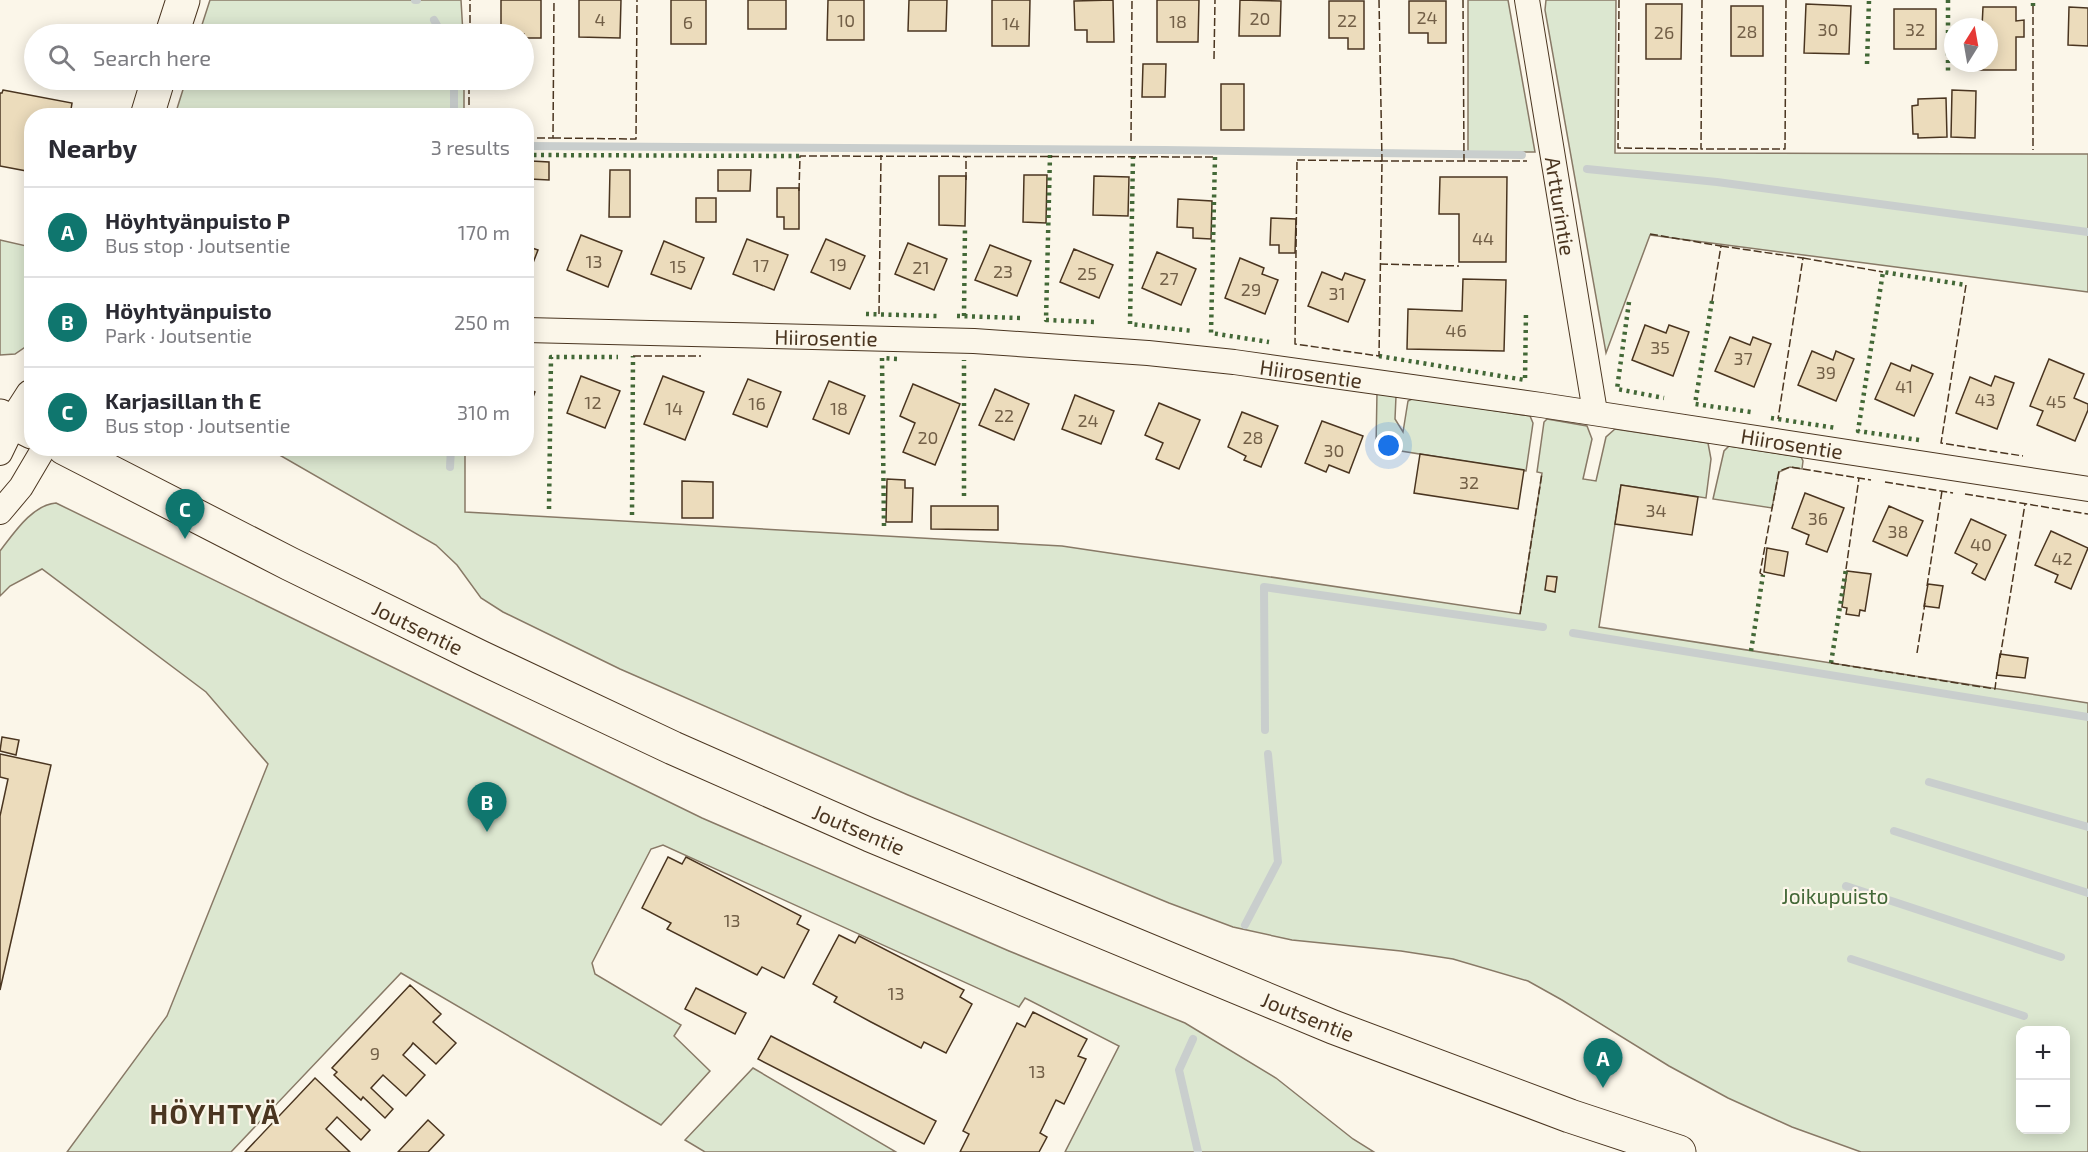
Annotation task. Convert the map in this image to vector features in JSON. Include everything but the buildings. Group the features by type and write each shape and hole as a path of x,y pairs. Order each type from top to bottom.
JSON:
{"main road":[{"path":"175,24 183,0"},
{"path":"149,108 155,90"},
{"path":"15,424 24,409"},
{"name":"Joutsentie","path":"80,456 290,564 480,657 673,748 837,820 1334,1027 1570,1116 1679,1152"}],"street":[{"name":"Artturintie","path":"1527,0 1595,412"},
{"name":"Hiirosentie","path":"534,330 974,341 1148,353 1234,362 1595,412 2088,489"},
{"path":"0,453 15,424"},
{"path":"0,512 21,487 39,456"}],"green space":[{"path":"210,0 461,0 462,24 202,24"},
{"path":"1468,0 1508,0 1535,152 1468,152"},
{"path":"1546,0 1616,0 1615,153 2088,154 2088,292 1650,235 1606,353 1545,10"},
{"path":"183,90 464,90 464,108 177,108"},
{"path":"0,240 24,245 24,348 15,354 0,355"},
{"path":"1377,392 1396,396 1395,419 1403,432 1408,401 1414,398 1530,416 1533,423 1526,471 1376,447"},
{"name":"Joikupuisto","path":"1547,419 1587,426 1592,439 1583,479 1596,481 1606,437 1615,429 1708,443 1711,459 1706,498 1621,485 1599,627 2088,703 2088,1152 1861,1152 1792,1127 1728,1098 1669,1066 1528,981 1453,959 1401,951 1292,940 1233,927 1169,903 908,795 620,669 503,612 481,598 457,565 436,545 281,456 465,456 465,512 1062,546 1520,614 1542,473 1537,472 1544,422"},
{"path":"1729,446 1801,457 1802,469 1790,467 1779,472 1772,508 1713,499 1724,451"},
{"path":"56,503 702,818 1009,951 1185,1023 1276,1078 1353,1139 1374,1152 1065,1152 1119,1046 1025,998 1019,1007 663,845 651,849 592,963 595,974 681,1025 674,1036 710,1071 661,1125 401,973 231,1152 67,1152 167,1016 268,764 206,692 42,569 10,586 0,596 0,551 31,514"},
{"path":"753,1068 896,1152 705,1152 685,1140"}],"waterway":[{"path":"434,20 436,24"},
{"path":"454,90 454,108"},
{"path":"534,146 1522,155"},
{"path":"1587,169 1717,182 2088,232"},
{"path":"450,467 451,456"},
{"path":"1265,730 1264,587 1543,627"},
{"path":"1573,633 2088,717"},
{"path":"1245,925 1278,862 1268,754"},
{"path":"1929,782 2088,827"},
{"path":"1894,831 2088,893"},
{"path":"1846,886 2061,957"},
{"path":"1851,959 2024,1016"},
{"path":"1193,1039 1179,1070 1198,1152"}],"hedge":[{"path":"1867,64 1869,0"},
{"path":"1948,0 1948,74"},
{"path":"2033,0 2033,6"},
{"path":"534,155 800,156"},
{"path":"1050,155 1046,320 1095,322"},
{"path":"1133,156 1130,324 1193,331"},
{"path":"1215,157 1211,333 1269,342"},
{"path":"964,316 965,226"},
{"path":"1919,440 1858,431 1883,272 1966,285"},
{"path":"1712,301 1695,404 1751,412"},
{"path":"1629,302 1617,389 1664,398"},
{"path":"1379,356 1525,380 1526,311"},
{"path":"866,314 937,316"},
{"path":"957,316 1021,318"},
{"path":"632,515 633,356"},
{"path":"549,509 551,357 618,357"},
{"path":"884,526 882,358 899,359"},
{"path":"964,360 964,496"},
{"path":"1771,418 1836,428"},
{"path":"1831,663 1846,569"},
{"path":"1751,651 1763,575"}],"fence":[{"path":"470,0 470,24"},
{"path":"534,138 553,138 554,0"},
{"path":"553,138 636,139 637,0"},
{"path":"1131,141 1132,0"},
{"path":"1214,59 1215,0"},
{"path":"1379,0 1382,161"},
{"path":"1463,0 1464,161"},
{"path":"1619,0 1618,148 1701,149"},
{"path":"1702,0 1701,149 1785,149 1786,0"},
{"path":"2033,6 2033,150"},
{"path":"469,90 469,108"},
{"path":"879,314 881,155"},
{"path":"799,191 800,156 1215,157"},
{"path":"966,156 966,180"},
{"path":"1297,160 1382,161 1379,356 1295,344 1297,160"},
{"path":"1380,161 1527,161"},
{"path":"1650,234 1721,246 1712,301"},
{"path":"1721,246 1803,258 1778,419"},
{"path":"1803,258 1883,272"},
{"path":"1380,264 1459,266"},
{"path":"1966,285 1941,443 2023,456"},
{"path":"633,356 701,356"},
{"path":"1763,575 1760,573 1779,471 1790,467 1871,480"},
{"path":"1520,614 1542,473"},
{"path":"1846,569 1859,478"},
{"path":"1885,482 1953,493"},
{"path":"1927,586 1942,491"},
{"path":"1965,494 2088,514"},
{"path":"2000,658 2025,504"},
{"path":"1917,653 1925,603"},
{"path":"1831,663 1995,689 1997,672"}],"place":[{"name":"Karjasillan th E","path":"185,539"},
{"name":"Höyhtyänpuisto","path":"487,832"},
{"name":"Höyhtyänpuisto P","path":"1603,1088"}],"district":[{"name":"HÖYHTYÄ","path":"215,1113"}]}
